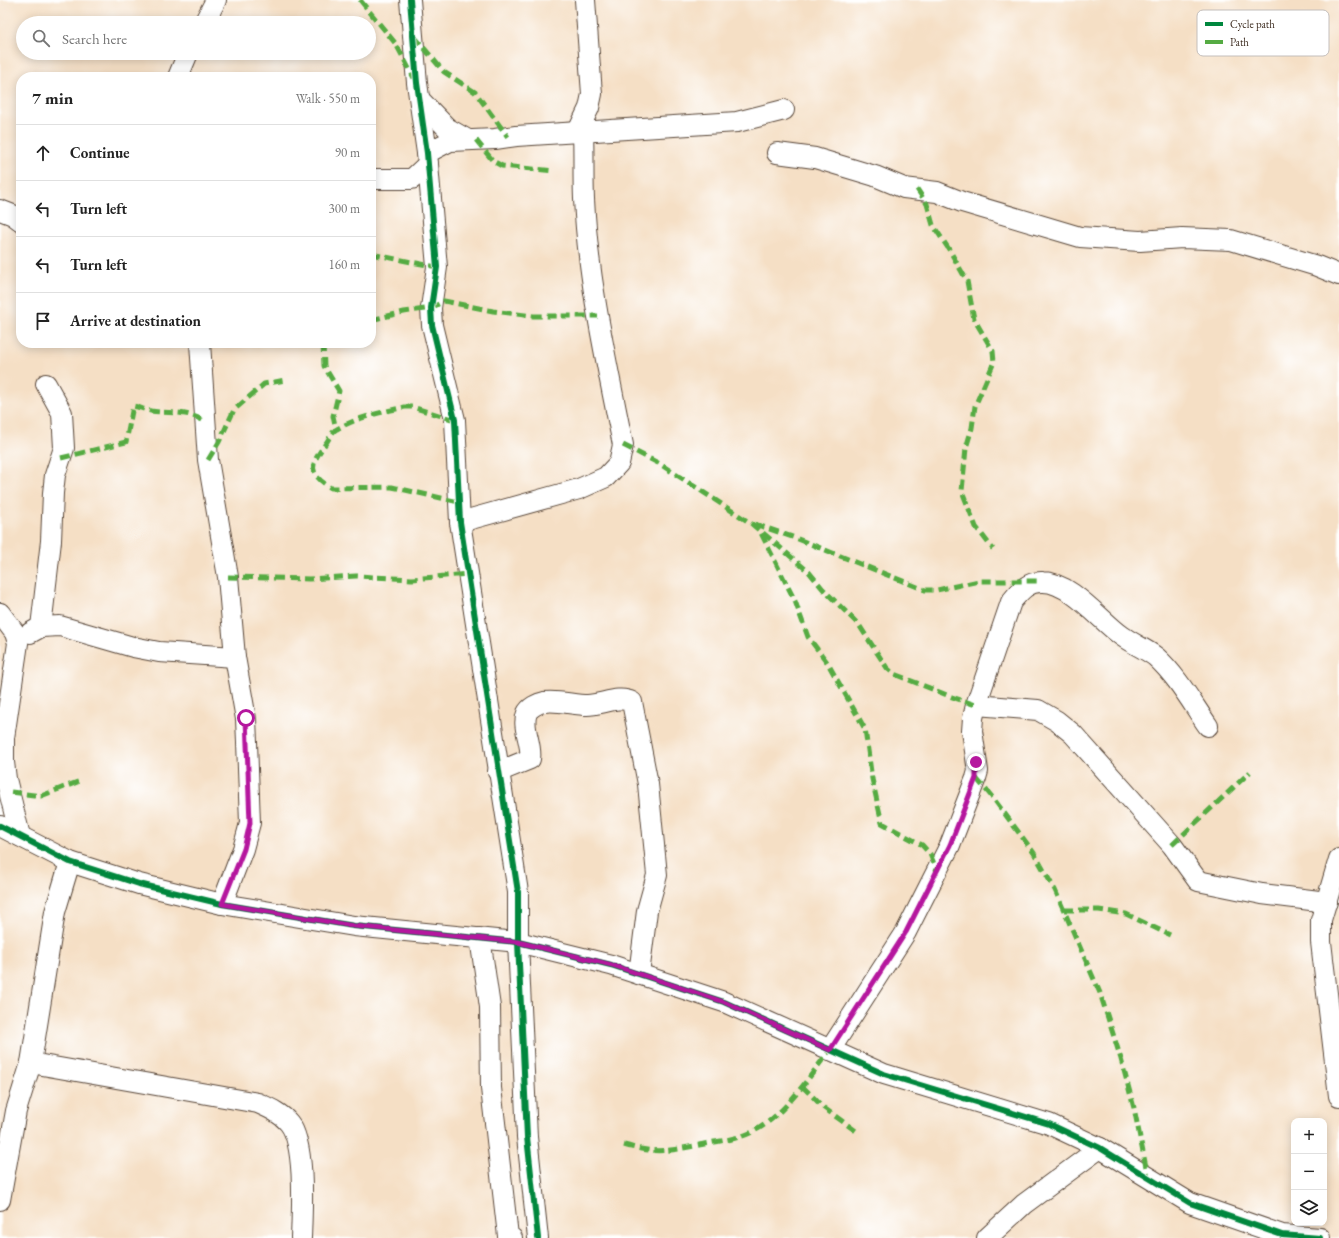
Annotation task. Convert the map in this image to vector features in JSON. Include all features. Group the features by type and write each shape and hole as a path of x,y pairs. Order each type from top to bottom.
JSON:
{"street":[{"path":"208,16 216,0"},
{"path":"410,0 420,100 428,158 437,267 431,308 432,325 454,420 460,522 518,892 518,942 527,1137 538,1238"},
{"path":"460,522 579,488 606,477 617,467 621,458 623,445 598,316 584,200 580,133 589,108 592,94 585,0"},
{"path":"180,72 185,60"},
{"path":"420,100 447,128 468,140"},
{"path":"376,179 412,179 428,158 450,140 737,122 784,110"},
{"path":"777,153 815,158 875,176 904,188 937,192 962,202 1080,237 1140,241 1194,238 1231,240 1317,266 1339,275"},
{"path":"0,210 16,217"},
{"path":"200,348 208,460 228,577 235,657 246,718 250,823 244,849 222,904"},
{"path":"41,627 51,541 55,475 64,448 62,413 46,384"},
{"path":"830,1050 906,932 950,845 978,771 972,731 976,705 1011,602 1022,590 1030,584 1041,581 1051,582 1075,595 1123,637 1156,658 1184,691 1208,726"},
{"path":"0,612 15,633 18,643 4,738 4,762 6,779 20,836"},
{"path":"18,643 41,627 68,627 133,647 159,652 235,657"},
{"path":"498,772 530,759 531,753 526,723 527,714 531,708 544,702 589,705 622,699 632,702 648,784 657,875 647,911 639,974"},
{"path":"976,705 1038,710 1057,721 1073,734 1172,845 1198,881 1262,894 1327,902"},
{"path":"0,826 70,862 139,884 222,904 354,926 518,942 612,965 724,1002 884,1074 1049,1124 1100,1148 1190,1203 1282,1235 1320,1238"},
{"path":"1339,859 1321,920 1321,942 1335,1026 1339,1096"},
{"path":"0,1200 8,1109 31,1064 55,912 70,862"},
{"path":"480,938 490,1007 491,1088 508,1236 512,1238"},
{"path":"31,1064 258,1103 276,1112 289,1122 293,1130 300,1155 302,1200 300,1238"},
{"path":"987,1238 1024,1204 1100,1148"}],"marked path":[{"path":"360,0 373,16"},
{"path":"376,20 396,44 414,78"},
{"path":"414,36 444,72 475,92 508,137"},
{"path":"476,140 493,161 502,166 554,171"},
{"path":"917,189 927,204 933,225 967,281 974,319 993,351 994,362 975,406 972,428 966,448 962,491 976,527 993,549"},
{"path":"376,255 437,267"},
{"path":"376,319 404,312 431,308 444,301 493,311 533,316 598,316"},
{"path":"323,348 324,366 339,391 333,416 336,430"},
{"path":"208,460 219,442 234,410 264,384 285,380"},
{"path":"61,458 126,442 133,406 151,411 191,415 204,421"},
{"path":"455,420 412,407 405,407 362,418 334,431 314,462 314,472 331,488 392,487 459,502"},
{"path":"623,445 660,464 752,524 760,531 795,601 808,637 827,662 865,729 872,779 882,823 922,845 930,854 937,871"},
{"path":"755,524 798,539 925,590 937,590 979,581 1041,581"},
{"path":"763,533 809,572 823,589 859,625 887,668 894,674 976,705"},
{"path":"228,577 309,579 356,576 412,579 468,574"},
{"path":"1172,845 1250,772"},
{"path":"976,778 993,798 1034,853 1055,890 1100,993 1121,1059 1134,1108 1148,1177"},
{"path":"11,792 41,796 80,781"},
{"path":"1064,910 1099,910 1126,914 1170,935"},
{"path":"624,1145 645,1150 662,1151 732,1139 750,1133 762,1127 784,1108 830,1050"},
{"path":"802,1086 824,1108 856,1131"}],"cycle path":[{"path":"410,0 417,83 427,153 437,267 431,308 432,325 455,420 460,522 518,892 518,942 527,1137 538,1238"},
{"path":"0,826 70,862 139,884 222,904 354,926 518,942 611,965 724,1002 884,1074 1049,1124 1100,1148 1190,1203 1282,1235 1320,1238"}],"route":[{"path":"246,718 250,823 244,849 222,904 354,926 518,942 612,965 724,1002 830,1050 906,932 937,871 950,845 976,778 978,771 976,762"}]}
